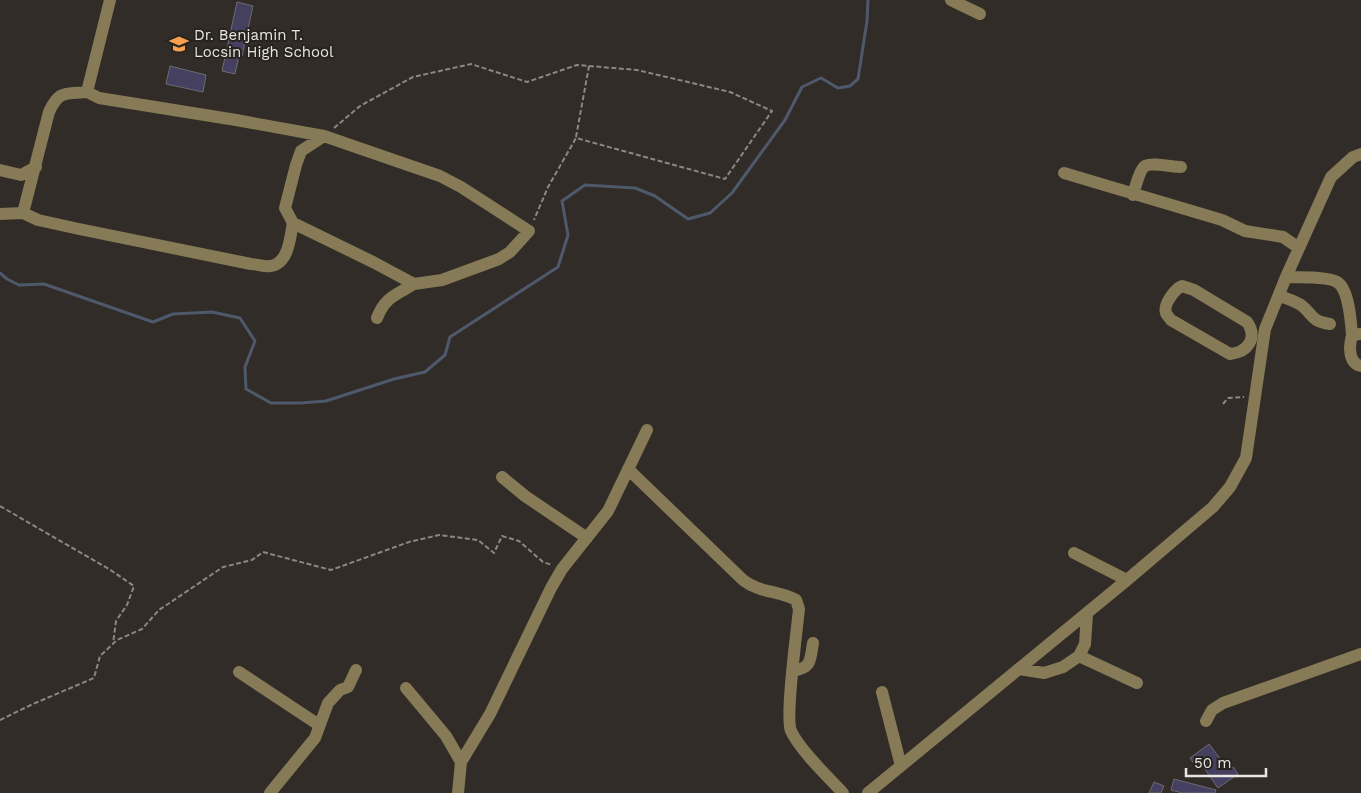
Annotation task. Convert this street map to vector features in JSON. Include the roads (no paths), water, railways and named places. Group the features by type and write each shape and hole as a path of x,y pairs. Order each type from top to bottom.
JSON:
{"street":[{"path":"87,92 110,0"},
{"path":"951,0 980,14"},
{"path":"23,213 49,112 55,100 63,94 87,92 98,98 324,136 440,176 461,187 530,231 510,252 499,259 442,280 414,284 386,301 381,306 377,318"},
{"path":"324,136 301,151 296,165 285,208 293,223 414,284"},
{"path":"868,793 1087,614 1213,507 1230,487 1246,458 1265,329 1286,277 1332,177 1353,157 1361,154"},
{"path":"1133,195 1142,170 1146,166 1152,164 1181,167"},
{"path":"0,170 21,175 36,167"},
{"path":"1064,173 1222,220 1245,231 1283,236 1299,248"},
{"path":"0,214 23,213 38,220 79,229 251,264 271,266 280,262 286,252 293,223"},
{"path":"1286,277 1329,280 1338,283 1345,291 1351,320 1357,334 1350,349 1352,361 1355,365 1361,366"},
{"path":"1182,286 1194,290 1247,322 1252,335 1248,346 1240,353 1230,354 1171,320 1166,313 1166,306 1176,288 1182,286"},
{"path":"1278,296 1302,306 1312,318 1319,322 1330,324"},
{"path":"1248,346 1262,352"},
{"path":"458,793 461,762 490,714 546,597 562,569 608,511 647,430"},
{"path":"628,469 744,580 758,589 790,596 796,600 799,609 790,730 819,767 843,793"},
{"path":"502,477 525,496 587,538"},
{"path":"1074,553 1127,580"},
{"path":"1019,669 1044,673 1063,667 1079,656 1085,644 1087,614"},
{"path":"793,671 805,668 809,664 813,644"},
{"path":"1206,721 1212,710 1223,703 1361,654"},
{"path":"1079,656 1137,682"},
{"path":"270,793 314,738 328,703 340,690 348,687 356,670"},
{"path":"239,672 319,725"},
{"path":"406,688 446,736 461,762"},
{"path":"882,692 901,766"}],"waterway":[{"path":"0,273 19,285 44,284 153,322 173,314 212,312 240,318 255,341 245,367 246,389 271,403 326,401 394,379 425,372 445,355 450,337 558,267 568,235 562,201 585,185 635,188 655,196 688,219 710,213 732,193 785,120 802,87 821,78 838,88 850,86 858,79 867,21 868,0"}],"place":[{"name":"Dr. Benjamin T. Locsin High School","path":"179,44"}]}
